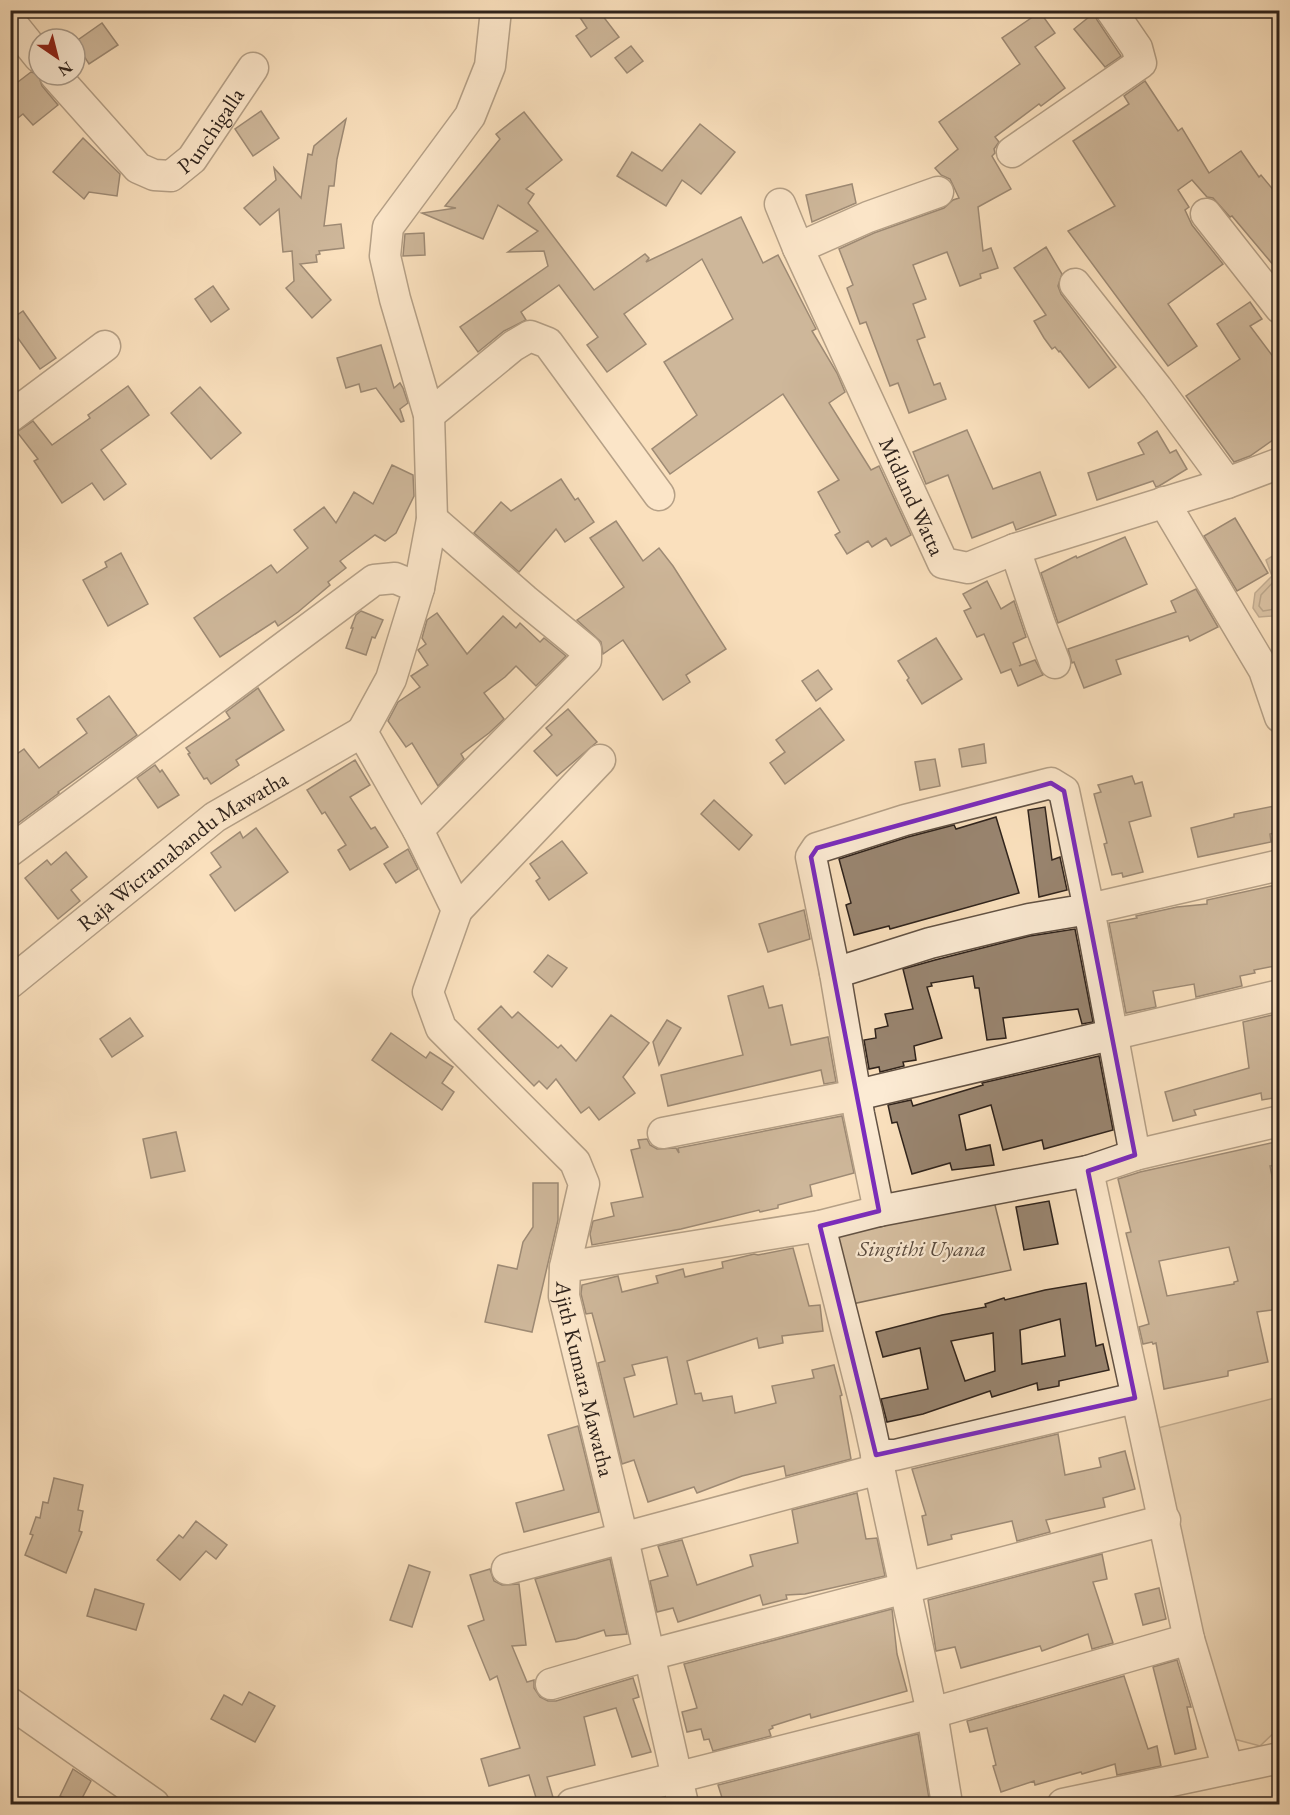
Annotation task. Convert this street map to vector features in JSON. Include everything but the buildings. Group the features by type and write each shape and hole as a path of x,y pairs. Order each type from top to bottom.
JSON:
{"street":[{"path":"496,10 490,66 470,116 388,227 385,256 395,299 429,415 432,519 419,588 391,679 362,732 418,830 457,910 600,759"},
{"path":"1012,152 1141,63 1137,48 1111,10"},
{"path":"10,21 27,42"},
{"name":"Punchigalla","path":"66,87 138,168 154,175 171,176 192,159 253,68"},
{"path":"798,248 868,217 938,192"},
{"name":"Midland Watta","path":"780,204 798,248 943,563 968,568 1015,549 1227,483 1280,463"},
{"path":"1206,214 1280,308"},
{"path":"1075,284 1157,388 1227,483"},
{"path":"429,415 513,345 530,336 548,343 659,495"},
{"path":"10,417 105,346"},
{"path":"1164,502 1264,670 1280,717"},
{"path":"418,830 586,660 586,650 432,519"},
{"path":"1015,549 1055,663"},
{"path":"10,851 374,580 395,578 419,588"},
{"name":"Raja Wicramabandu Mawatha","path":"10,984 215,817 362,732"},
{"path":"879,1211 811,857 817,848 939,811 1051,783 1064,790 1089,909 1135,1155"},
{"path":"834,973 930,943 1029,919 1089,909 1280,865"},
{"name":"Ajith Kumara Mawatha","path":"457,910 428,992 441,1028 575,1162 584,1184 565,1267 564,1296 623,1539 680,1790"},
{"path":"663,1133 857,1095 1280,995"},
{"path":"565,1267 820,1226 879,1211 1088,1171 1135,1155 1280,1121"},
{"path":"1088,1171 1135,1398 1189,1640 1228,1769"},
{"path":"820,1226 867,1412 932,1713 947,1804"},
{"path":"507,1569 856,1475 895,1455 1135,1398"},
{"path":"551,1684 649,1655 1164,1520"},
{"path":"572,1804 680,1790 932,1713 1189,1640"},
{"path":"10,1703 154,1804"},
{"path":"1062,1804 1280,1758"}],"highlighted area":[{"path":"1051,783 1064,791 1135,1155 1088,1171 1135,1398 876,1455 820,1226 879,1211 811,857 817,848"}],"green space":[{"name":"Singithi Uyana","path":"992,1193 1011,1270 852,1304 834,1226"},
{"path":"1279,1397 1279,1728 1260,1746 1234,1739 1213,1693 1146,1431"}],"water":[{"path":"1279,552 1279,613 1259,617 1253,608 1255,593 1272,576 1266,560"}]}
